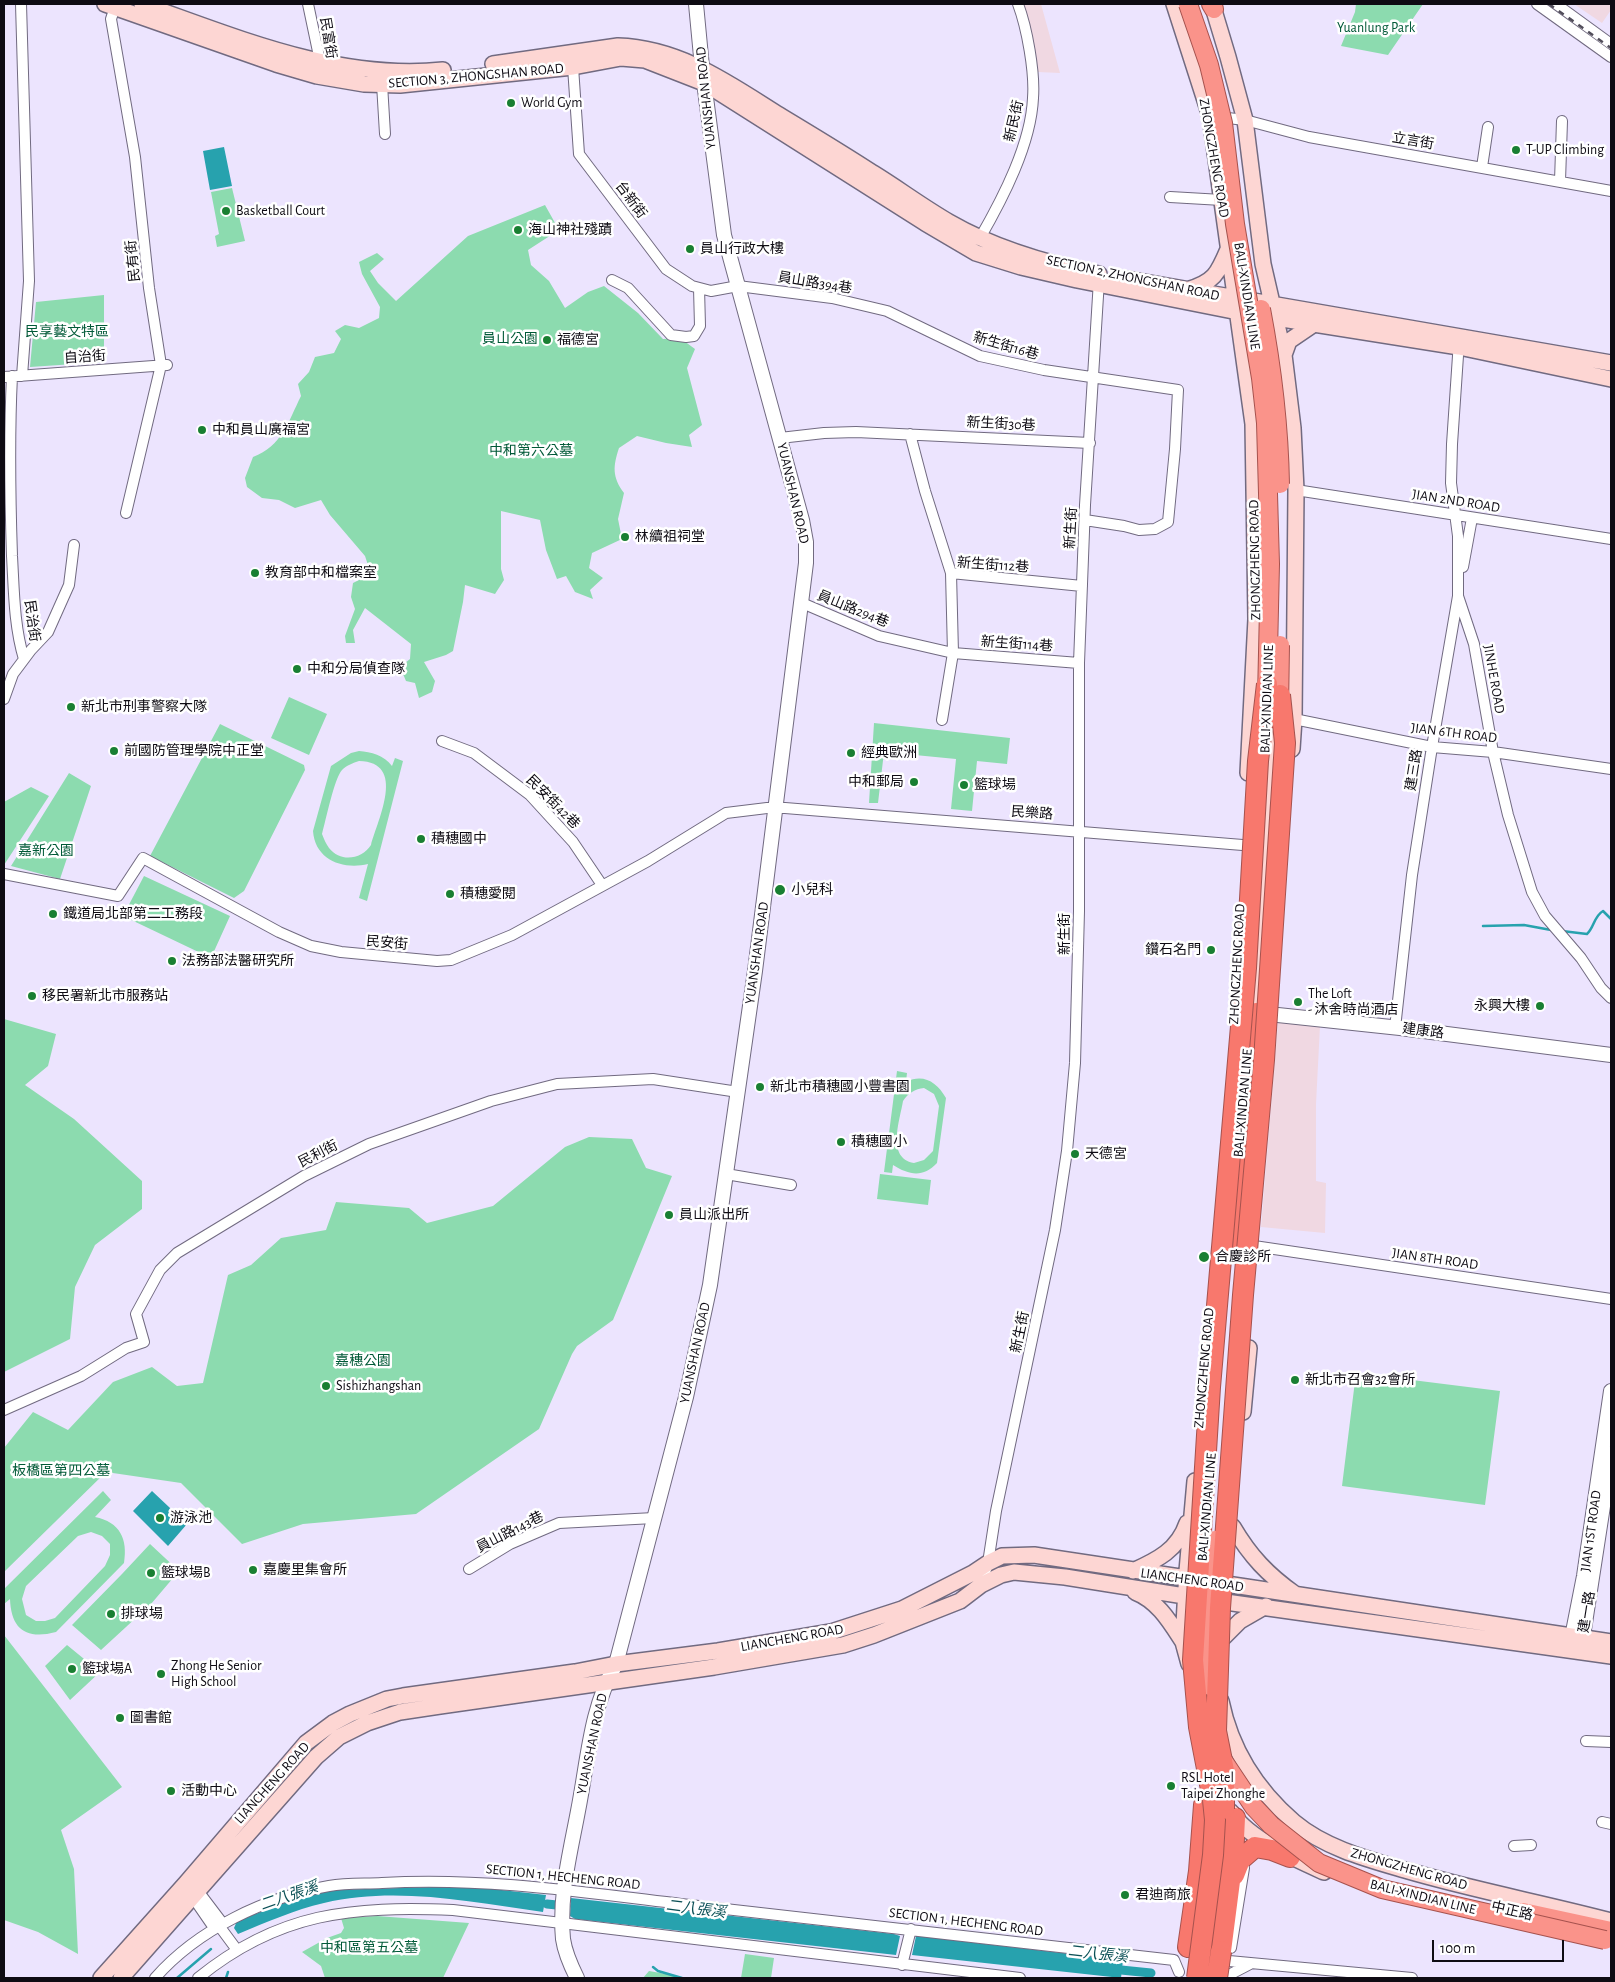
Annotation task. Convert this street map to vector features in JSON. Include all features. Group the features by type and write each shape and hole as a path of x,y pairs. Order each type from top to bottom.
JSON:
{"highway":[{"name":"BALI-XINDIAN LINE","path":"1188,4 1209,65 1223,123 1235,224 1261,378 1266,440 1274,689"},
{"name":"BALI-XINDIAN LINE","path":"1196,4 1217,66 1231,119 1245,223 1275,392 1279,438 1281,532 1256,1059 1208,1626 1209,1681 1219,1726 1245,1779 1273,1814 1312,1845 1337,1861 1389,1882 1609,1940"},
{"path":"1215,1731 1193,1660 1210,1387 1246,968 1258,761 1274,689"},
{"path":"1185,1977 1213,1855 1215,1820 1210,1785 1215,1731 1220,1608 1228,1489 1264,1060 1285,743 1274,689"},
{"path":"1206,1978 1218,1903 1224,1825 1224,1771 1206,1688 1204,1617 1245,1245 1265,1014"},
{"path":"1185,1977 1206,1800 1212,1795"},
{"path":"1223,1978 1235,1818"},
{"path":"1230,1884 1240,1860 1255,1847 1285,1853"}],"main road":[{"name":"SECTION 3, ZHONGSHAN ROAD","path":"142,4 364,84 400,85 573,67 621,58 645,60 704,83"},
{"name":"ZHONGZHENG ROAD","path":"1174,4 1210,116 1232,265 1253,424 1256,618 1234,1010 1189,1544 1192,1580 1191,1597 1183,1642 1192,1683 1200,1765 1212,1795 1246,1828 1285,1853 1336,1878 1376,1893 1609,1940"},
{"name":"SECTION 3, ZHONGSHAN ROAD","path":"112,5 276,64 318,69 349,67 406,73 510,63 618,46 637,47 654,51 702,67"},
{"path":"1212,6 1245,120 1263,264 1284,355 1293,428 1296,490 1294,719 1286,849 1265,1014"},
{"name":"SECTION 2, ZHONGSHAN ROAD","path":"702,67 872,172 950,223 980,238 1099,279 1237,306 1611,363"},
{"name":"SECTION 2, ZHONGSHAN ROAD","path":"704,83 976,253 1021,267 1184,290 1237,306"},
{"path":"1184,290 1203,285 1212,278 1221,265 1229,247"},
{"path":"1255,308 1263,264"},
{"path":"1232,265 1255,308 1267,378 1272,424 1276,543 1273,692 1266,847 1265,1014"},
{"name":"SECTION 2, ZHONGSHAN ROAD","path":"1274,312 1314,324 1459,341 1611,379"},
{"path":"1284,355 1289,341 1314,324"},
{"name":"ZHONGZHENG ROAD","path":"1245,1245 1247,1380 1233,1527 1222,1585 1221,1601 1224,1637 1218,1675 1222,1704 1215,1731 1241,1759 1262,1791 1295,1823 1318,1838 1366,1859 1446,1882 1611,1921"},
{"path":"1133,1571 1158,1560 1174,1547 1184,1534 1192,1507"},
{"path":"1233,1527 1243,1545 1264,1570 1296,1595"},
{"name":"LIANCHENG ROAD","path":"121,1978 306,1743 333,1723 350,1714 387,1699 403,1696 575,1672 616,1664 718,1651 848,1628 902,1609 973,1574 1002,1556 1034,1555 1296,1595 1576,1644 1611,1656"},
{"name":"LIANCHENG ROAD","path":"102,1978 192,1890 303,1769 339,1738 360,1727 400,1712 605,1683 843,1645 874,1635 960,1601 981,1585 1001,1575 1014,1572 1065,1577 1221,1601 1576,1644 1611,1642"},
{"path":"1119,1586 1142,1595 1155,1604 1165,1615 1183,1642"},
{"path":"1218,1675 1215,1627 1221,1601"},
{"path":"1224,1637 1240,1621 1266,1606"},
{"path":"1212,1795 1215,1731"},
{"name":"中正路","path":"1212,1795 1246,1787 1259,1804 1288,1832 1316,1854 1358,1874 1396,1886 1479,1903 1609,1940"},
{"path":"1259,1804 1295,1823"},
{"path":"1285,1853 1316,1854"}],"street":[{"name":"民治街","path":"21,4 28,281 13,376 10,424 15,609 24,659"},
{"name":"民富街","path":"308,4 318,69"},
{"name":"YUANSHAN ROAD","path":"563,1921 563,1893 591,1736 605,1683 616,1664 686,1400 710,1285 776,807 806,563 806,542 780,438 724,235 702,67 696,4"},
{"name":"新民街","path":"980,238 1020,154 1034,100 1031,64 1018,4"},
{"path":"1537,4 1611,57"},
{"path":"1556,4 1611,44"},
{"name":"民有街","path":"112,5 111,19 135,157 150,288 164,365 126,513"},
{"name":"台新街","path":"573,67 579,154 666,268 692,286 699,288 711,291 738,286"},
{"path":"382,84 385,134"},
{"name":"立言街","path":"1210,116 1245,120 1309,137 1611,191"},
{"path":"1560,181 1562,121"},
{"path":"1482,167 1488,127"},
{"path":"1170,197 1222,200"},
{"name":"新生街","path":"981,1585 988,1563 996,1510 1048,1268 1067,1152 1076,1063 1080,704 1078,663 1099,279"},
{"path":"612,280 628,288 671,335 686,337 694,336 700,326 699,288"},
{"name":"員山路394巷","path":"738,286 832,298 887,311"},
{"name":"新生街16巷","path":"887,311 980,356 1044,370 1178,390 1168,522 1155,529 1139,530 1085,520"},
{"name":"JINHE ROAD","path":"1459,341 1451,483 1456,514 1459,562 1458,596 1474,644 1493,752 1508,815 1532,892 1545,916 1582,958 1600,988 1611,998"},
{"name":"自治街","path":"13,376 164,365"},
{"name":"新生街30巷","path":"780,438 824,432 910,434 1090,443"},
{"path":"910,434 925,491 951,573"},
{"name":"JIAN 2ND ROAD","path":"1296,490 1611,539"},
{"name":"建三路","path":"1395,1028 1412,875 1472,518"},
{"path":"4,699 13,674 48,632 69,585 74,545"},
{"name":"新生街112巷","path":"942,720 953,653 951,573 1082,586"},
{"name":"員山路294巷","path":"802,602 879,636 953,653"},
{"name":"新生街114巷","path":"953,653 1078,663"},
{"name":"JIAN 6TH ROAD","path":"1294,719 1432,747 1493,752 1611,769"},
{"name":"民安街42巷","path":"442,741 474,753 530,795 573,842 602,885"},
{"name":"民樂路","path":"776,807 1078,830 1286,849"},
{"name":"民安街","path":"4,874 118,896 143,858 279,932 311,946 341,952 451,960 512,935 648,861 726,814 776,807"},
{"name":"建康路","path":"1234,1010 1611,1055"},
{"name":"民利街","path":"4,1410 81,1376 126,1348 144,1342 136,1314 160,1270 177,1253 304,1176 369,1144 491,1101 556,1084 653,1079 738,1092"},
{"path":"726,1174 791,1185"},
{"name":"JIAN 8TH ROAD","path":"1245,1245 1611,1299"},
{"name":"JIAN 1ST ROAD","path":"1576,1644 1611,1391"},
{"name":"建一路","path":"1576,1644 1611,1454"},
{"name":"員山路143巷","path":"469,1569 510,1544 559,1523 654,1518"},
{"path":"1586,1741 1611,1742"},
{"path":"1212,1795 1185,1977 1223,1978 1251,1964"},
{"path":"1514,1846 1531,1845"},
{"path":"1223,1978 1229,1962 1244,1868 1248,1860 1262,1853 1285,1853"},
{"name":"SECTION 1, HECHENG ROAD","path":"156,1978 174,1960 220,1927 268,1903 302,1892 331,1886 421,1881 469,1881 1174,1960 1185,1977"},
{"path":"192,1890 212,1924 220,1927 237,1950"},
{"path":"198,1978 218,1962 263,1935 313,1918 364,1910 453,1910 563,1921 902,1965 1020,1978"},
{"path":"563,1921 565,1948 577,1978"},
{"path":"902,1965 911,1930"},
{"path":"1229,1962 1412,1978"}],"shaded area":[{"path":"1023,4 1041,4 1060,73 1038,72"},
{"path":"1574,4 1611,4 1611,10 1602,23"},
{"path":"1278,1022 1320,1026 1316,1104 1316,1181 1326,1183 1325,1233 1261,1227"}],"green space":[{"name":"Yuanlung Park","path":"1356,4 1423,4 1388,55 1341,46 1355,12"},
{"name":"Basketball Court","path":"232,188 245,241 217,247 215,236 219,234 211,192"},
{"path":"545,205 559,230 528,250 531,265 549,281 565,308 588,292 604,286 638,313 663,339 680,338 695,349 687,368 702,425 689,435 692,447 637,436 619,448 615,471 617,482 624,493 618,519 622,539 592,553 589,568 603,578 590,590 593,599 575,592 566,576 557,579 546,550 540,520 501,511 501,569 504,580 495,594 465,585 453,651 424,662 435,681 432,692 419,698 415,683 406,681 400,667 410,659 411,644 365,608 353,630 355,643 346,643 345,636 355,609 351,597 353,583 371,574 365,556 330,515 321,500 295,508 279,500 262,498 247,487 245,478 253,457 278,440 288,424 301,396 298,384 309,372 315,357 334,353 341,339 335,331 345,325 359,328 379,318 380,307 362,274 359,262 377,253 384,259 370,271 378,283 396,301 468,236"},
{"name":"民享藝文特區","path":"104,295 104,362 30,367 36,302"},
{"path":"289,697 327,714 309,755 271,738"},
{"path":"874,723 1010,738 1007,764 977,761 972,811 951,809 956,759 884,752 878,803 869,803"},
{"path":"220,724 304,765 305,770 244,891 234,898 150,856"},
{"path":"359,751 373,753 385,759 392,766 395,758 403,761 367,901 359,898 368,864 349,865 332,861 319,849 313,831 331,766 351,753","holes":["359,761 374,764 382,771 386,781 386,794 371,845 357,856 339,856 329,848 322,834 336,782 342,770 350,764"]},
{"name":"嘉新公園","path":"69,773 91,786 60,879 11,866"},
{"path":"31,787 49,796 4,865 4,802"},
{"path":"144,876 230,916 211,958 123,916"},
{"path":"4,1019 56,1034 48,1066 25,1085 74,1119 142,1181 142,1209 95,1245 75,1287 70,1339 4,1372"},
{"path":"897,1071 907,1073 906,1082 918,1078 929,1081 938,1087 946,1098 937,1163 932,1168 921,1173 910,1173 893,1165 892,1173 884,1172","holes":["924,1088 934,1094 939,1106 933,1151 924,1160 914,1163 905,1160 897,1146 903,1101 915,1090"]},
{"name":"嘉穗公園","path":"589,1137 632,1139 646,1168 672,1176 613,1320 577,1346 539,1429 416,1514 303,1524 242,1544 181,1483 106,1472 4,1572 4,1448 33,1412 68,1430 113,1382 152,1367 177,1386 203,1383 228,1275 251,1265 281,1238 326,1230 336,1202 409,1208 427,1223 493,1206 565,1147"},
{"path":"880,1174 931,1180 928,1205 877,1199"},
{"path":"1356,1373 1500,1391 1485,1505 1342,1486"},
{"path":"103,1491 111,1500 95,1517 111,1523 120,1533 125,1546 124,1563 56,1632 36,1634 22,1630 13,1618 10,1599 4,1604 4,1589","holes":["91,1532 102,1536 110,1544 110,1555 105,1566 55,1618 36,1621 26,1615 22,1599 26,1586 78,1536"]},
{"name":"排球場","path":"150,1544 179,1571 151,1604 101,1650 72,1625"},
{"path":"4,1635 122,1787 61,1830 74,1869 78,1954 38,1932 4,1920"},
{"name":"籃球場A","path":"67,1645 100,1672 70,1700 45,1666"},
{"name":"中和區第五公墓","path":"377,1916 469,1923 443,1978 325,1978 321,1966 302,1952 327,1938 341,1933 344,1928 341,1918"},
{"path":"745,1954 774,1958 771,1978 741,1978"},
{"path":"649,1971 677,1976 678,1978 643,1978"}],"water":[{"path":"224,147 232,186 210,190 203,151"},
{"name":"游泳池","path":"152,1491 187,1524 168,1546 133,1511"},
{"path":"466,1886 546,1895 543,1912 434,1897 378,1896 324,1903 238,1934 234,1928 237,1921 284,1903 332,1890"},
{"path":"571,1898 900,1936 896,1955 575,1919 570,1916"},
{"path":"916,1936 1123,1960 1121,1978 912,1955"}],"waterway":[{"path":"1562,931 1587,934 1603,911 1611,919"},
{"path":"1483,926 1524,925 1551,930"},
{"name":"二八張溪","path":"547,1904 566,1906"},
{"path":"177,1978 211,1949"},
{"path":"653,1967 658,1971 682,1978"},
{"name":"二八張溪","path":"1111,1969 1151,1973"},
{"path":"226,1978 228,1972"}],"railway":[{"path":"1549,4 1611,48"}],"place":[{"name":"World Gym","path":"511,103"},
{"name":"T-UP Climbing","path":"1516,150"},
{"name":"Basketball Court","path":"226,211"},
{"name":"海山神社殘蹟","path":"518,230"},
{"name":"員山行政大樓","path":"690,249"},
{"name":"福德宮","path":"547,340"},
{"name":"中和員山廣福宮","path":"202,430"},
{"name":"林續祖祠堂","path":"625,537"},
{"name":"教育部中和檔案室","path":"255,573"},
{"name":"中和分局偵查隊","path":"297,669"},
{"name":"新北市刑事警察大隊","path":"71,707"},
{"name":"前國防管理學院中正堂","path":"114,751"},
{"name":"經典歐洲","path":"851,753"},
{"name":"中和郵局","path":"914,782"},
{"name":"籃球場","path":"964,785"},
{"name":"積穗國中","path":"421,839"},
{"name":"小兒科","path":"780,890"},
{"name":"積穗愛閱","path":"450,894"},
{"name":"鐵道局北部第二工務段","path":"53,914"},
{"name":"鑽石名門","path":"1211,950"},
{"name":"法務部法醫研究所","path":"172,961"},
{"name":"移民署新北市服務站","path":"32,996"},
{"name":"The Loft - 沐舍時尚酒店","path":"1298,1002"},
{"name":"永興大樓","path":"1540,1006"},
{"name":"新北市積穗國小豐書園","path":"760,1087"},
{"name":"積穗國小","path":"841,1142"},
{"name":"天德宮","path":"1075,1154"},
{"name":"員山派出所","path":"669,1215"},
{"name":"合慶診所","path":"1204,1257"},
{"name":"新北市召會32會所","path":"1295,1380"},
{"name":"Sishizhangshan","path":"326,1386"},
{"name":"游泳池","path":"160,1518"},
{"name":"嘉慶里集會所","path":"253,1570"},
{"name":"籃球場B","path":"151,1573"},
{"name":"排球場","path":"111,1614"},
{"name":"籃球場A","path":"72,1669"},
{"name":"Zhong He Senior High School","path":"161,1674"},
{"name":"圖書館","path":"120,1718"},
{"name":"RSL Hotel Taipei Zhonghe","path":"1171,1786"},
{"name":"活動中心","path":"171,1791"},
{"name":"君迪商旅","path":"1125,1895"}],"park label":[{"name":"員山公園","path":"510,339"},
{"name":"中和第六公墓","path":"531,451"},
{"name":"板橋區第四公墓","path":"61,1471"}]}
